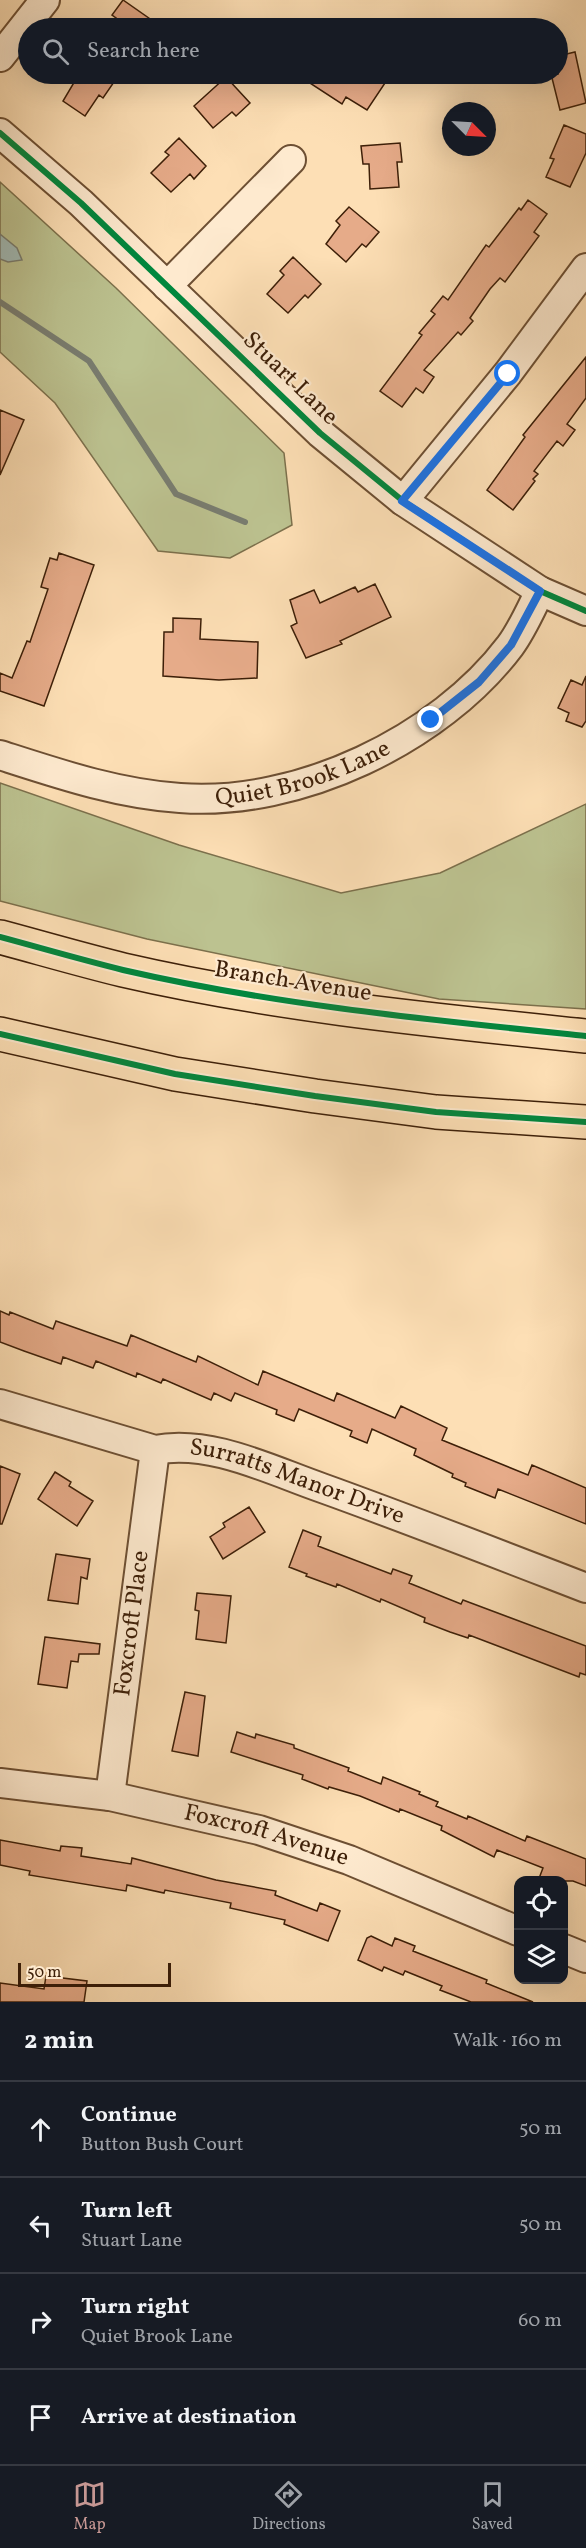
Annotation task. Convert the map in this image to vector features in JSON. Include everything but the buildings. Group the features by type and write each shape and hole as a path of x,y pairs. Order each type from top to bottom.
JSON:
{"highway":[{"name":"Branch Avenue","path":"0,937 122,970 209,987 343,1009 586,1036"},
{"path":"0,1034 175,1074 315,1096 436,1112 586,1122"}],"street":[{"path":"31,18 45,0"},
{"path":"0,57 18,34"},
{"name":"Stuart Lane","path":"0,133 81,204 320,433 402,501 540,591 586,610"},
{"path":"167,286 291,160"},
{"path":"402,501 508,374 586,268"},
{"name":"Quiet Brook Lane","path":"0,755 128,793 171,797 234,797 288,787 340,770 387,750 448,708 479,682 511,645 540,591"},
{"name":"Surratts Manor Drive","path":"0,1404 155,1450 173,1446 195,1448 235,1458 392,1513 586,1588"},
{"name":"Foxcroft Place","path":"110,1796 155,1450"},
{"name":"Foxcroft Avenue","path":"0,1783 110,1796 202,1816 305,1844 350,1860 517,1930"},
{"path":"568,1951 586,1958"}],"green space":[{"path":"0,182 116,288 284,453 292,525 230,558 158,551 55,403 0,352"},
{"path":"0,783 179,845 341,893 440,873 586,804 586,1009 439,999 147,939 0,901"}],"water":[{"path":"0,234 17,248 22,260 8,262 0,259"}],"waterway":[{"path":"0,302 89,361 176,494 245,522"}],"cycle path":[{"path":"0,133 81,203 320,433 403,501 540,591 586,611"},
{"path":"0,937 123,970 238,993 353,1010 586,1036"},
{"path":"0,1034 175,1074 315,1096 436,1112 586,1122"}],"route":[{"path":"431,720 479,682 511,645 540,591 402,501 508,374"}]}
